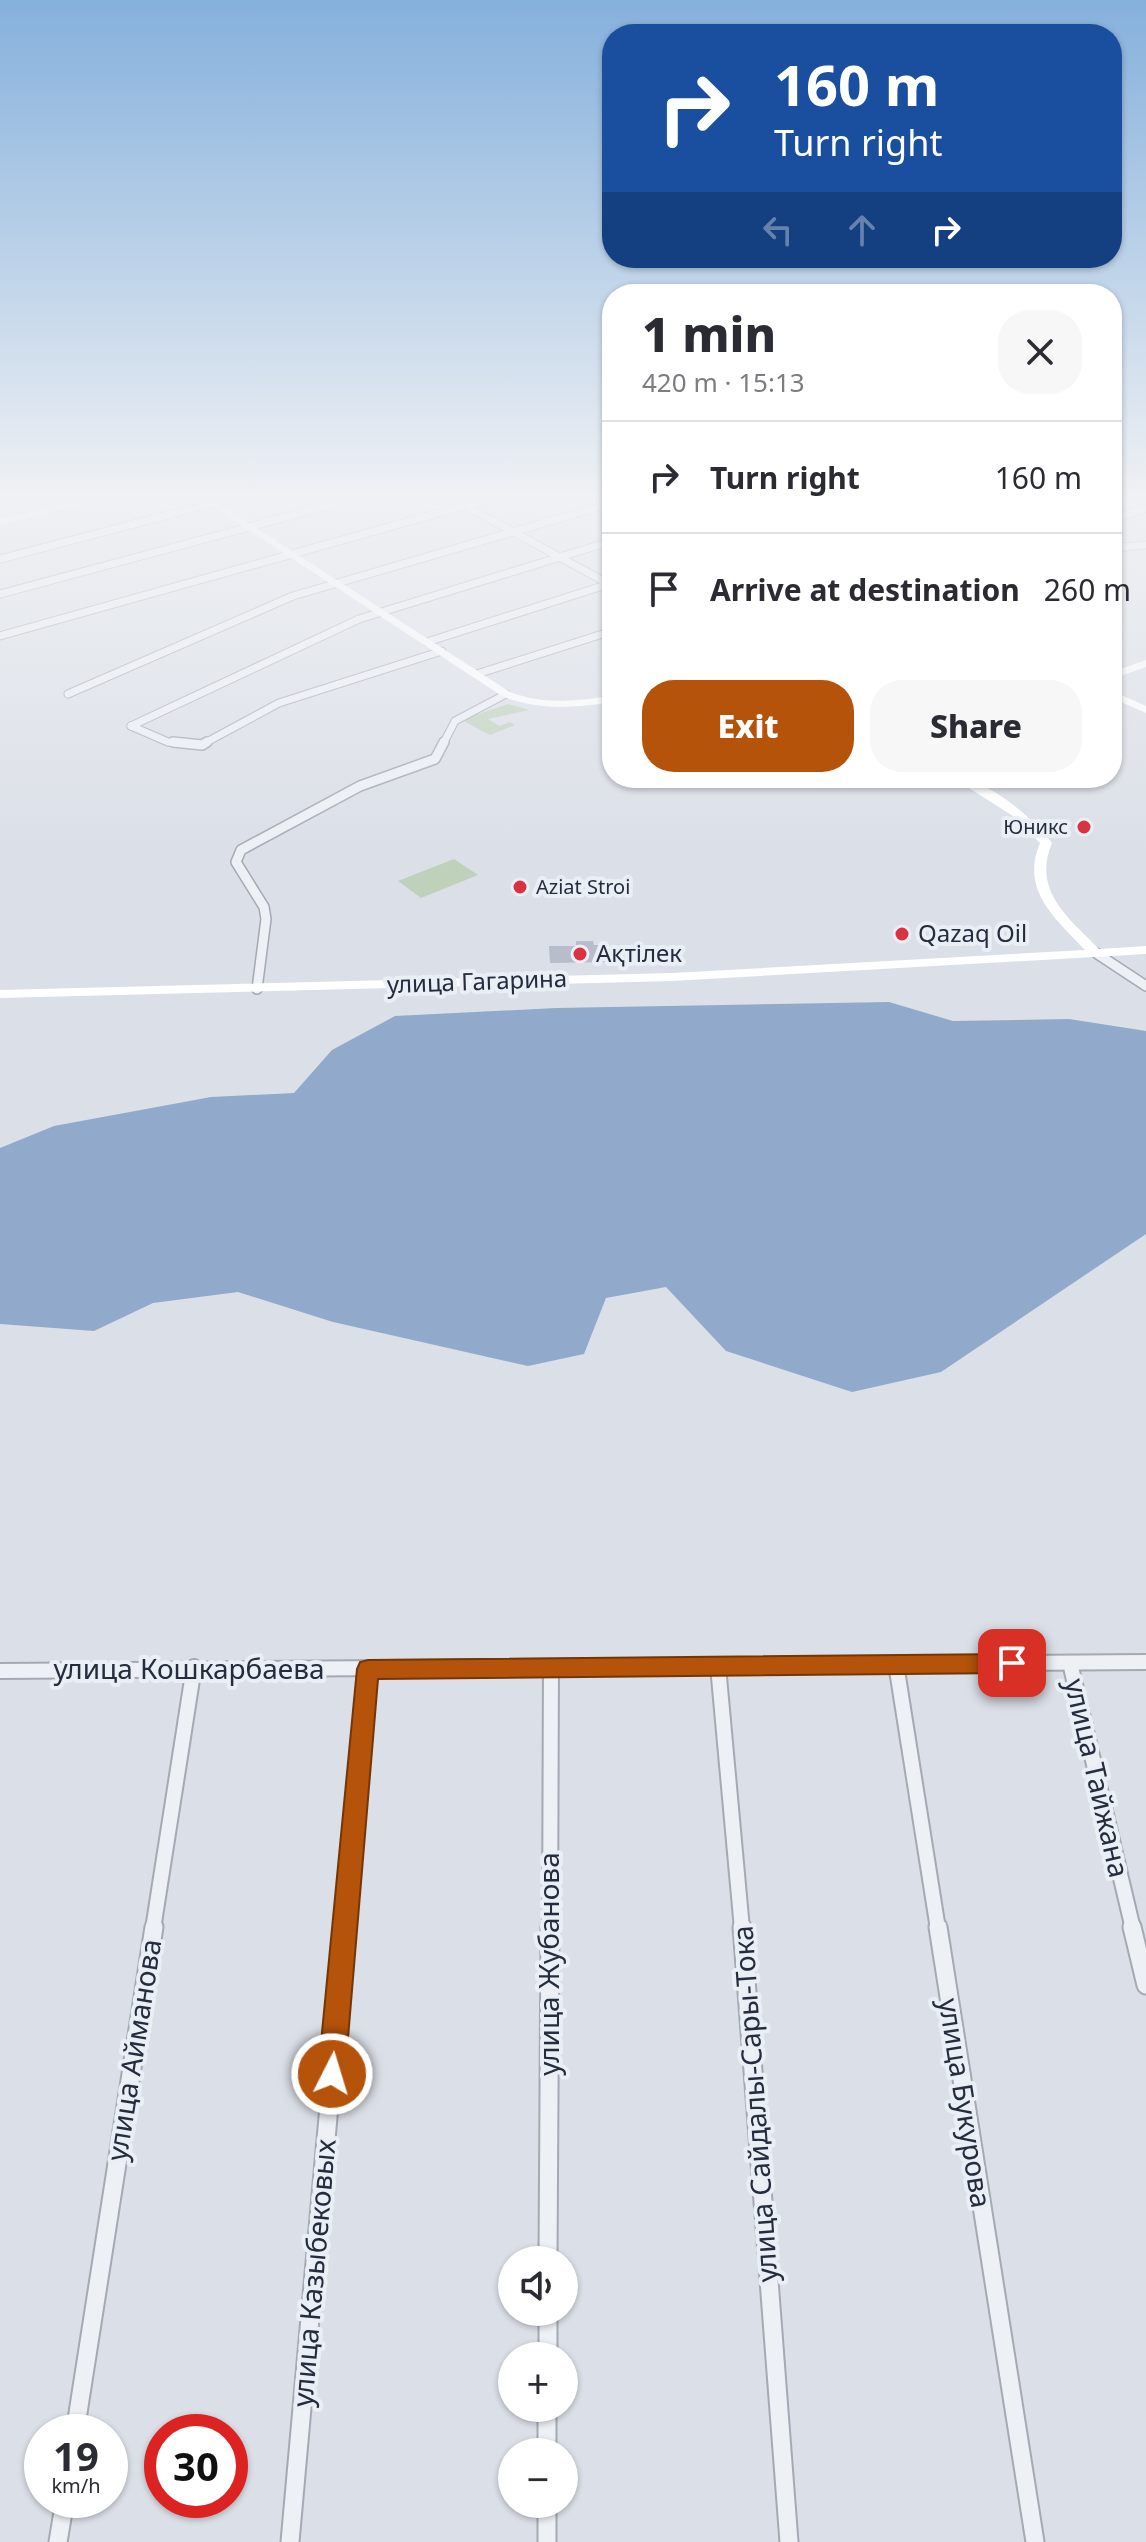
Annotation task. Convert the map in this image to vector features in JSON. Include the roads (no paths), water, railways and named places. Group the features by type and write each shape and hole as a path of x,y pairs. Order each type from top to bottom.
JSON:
{"street":[{"path":"0,636 69,617"},
{"path":"68,694 246,617"},
{"path":"370,617 131,726 168,742 202,745 279,703 442,651"},
{"path":"387,617 506,694 525,702 551,704 602,700"},
{"path":"427,642 507,617"},
{"path":"477,674 602,634"},
{"path":"1122,672 1146,663"},
{"path":"257,989 266,919 261,901 236,862 241,850 352,790 435,759 455,721 506,694"},
{"path":"1122,699 1146,710"},
{"path":"977,788 1032,824 1046,843 1037,857 1039,888 1096,953 1146,986"},
{"name":"улица Гагарина","path":"0,994 672,977 1146,950"},
{"name":"улица Кошкарбаева","path":"0,1671 194,1667 368,1669 1146,1662"},
{"name":"улица Тайжана","path":"1070,1663 1146,1985"},
{"name":"улица Букурова","path":"896,1664 1035,2542"},
{"name":"улица Сайдалы-Сары-Тока","path":"718,1666 731,1791 789,2542"},
{"name":"улица Айманова","path":"78,2414 194,1667"},
{"name":"улица Жубанова","path":"548,2246 551,1667"},
{"name":"улица Казыбековых","path":"290,2542 368,1669"},
{"path":"58,2542 62,2518"},
{"path":"547,2518 547,2542"}],"water":[{"path":"889,1002 953,1021 1069,1019 1146,1031 1146,1234 941,1372 852,1392 726,1351 666,1287 606,1298 584,1354 528,1366 333,1322 238,1292 153,1303 94,1331 0,1324 0,1148 54,1126 211,1097 294,1093 332,1050 395,1016 556,1008"}],"place":[{"name":"Юникс","path":"1084,827"},
{"name":"Aziat Stroi","path":"520,887"},
{"name":"Qazaq Oil","path":"902,934"},
{"name":"Ақтілек","path":"580,954"}]}
